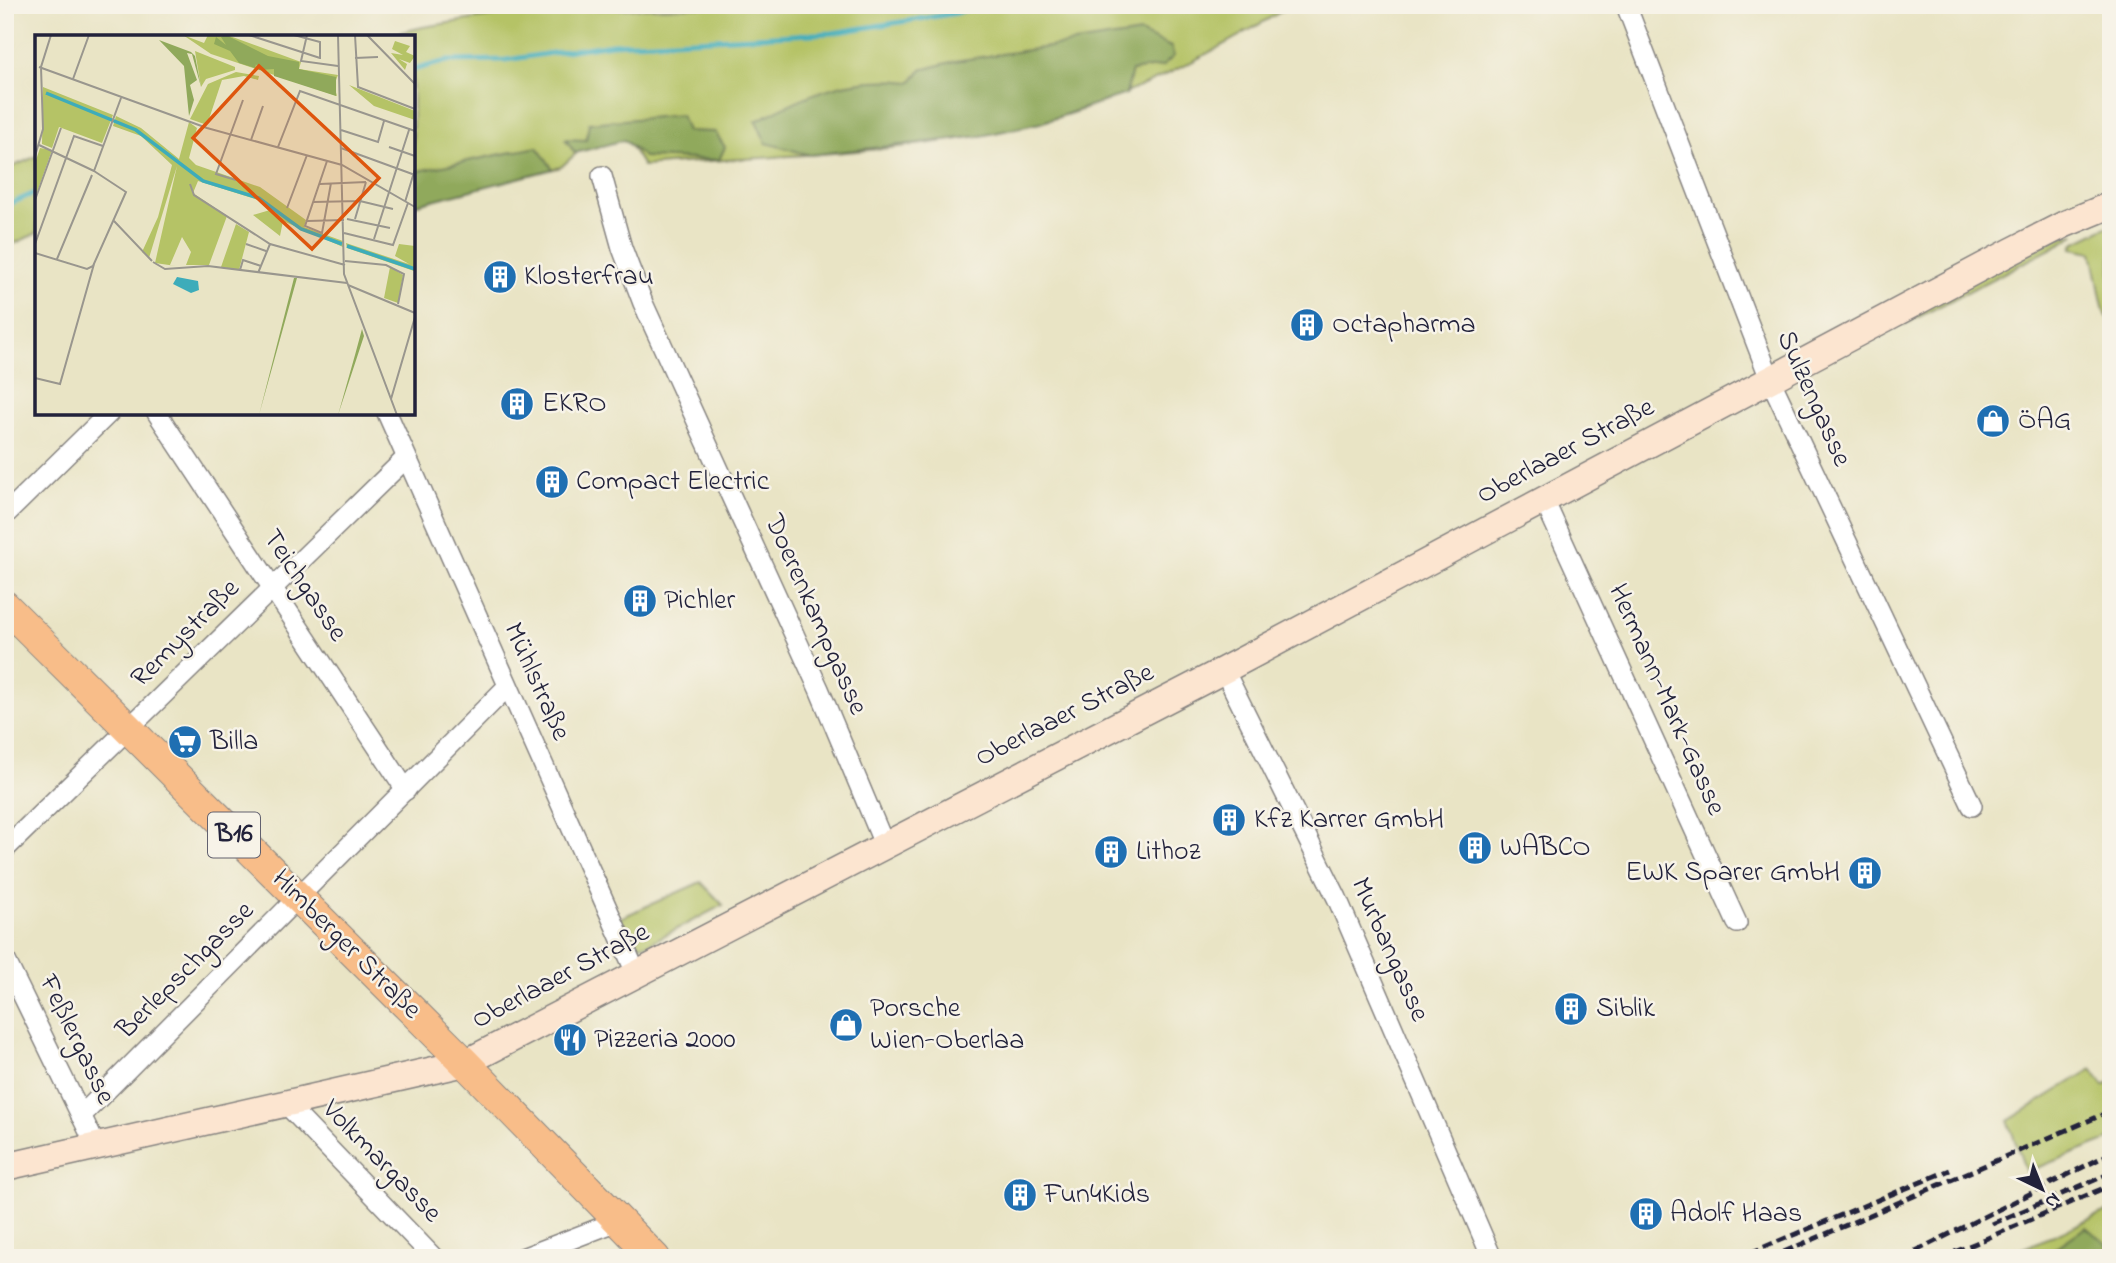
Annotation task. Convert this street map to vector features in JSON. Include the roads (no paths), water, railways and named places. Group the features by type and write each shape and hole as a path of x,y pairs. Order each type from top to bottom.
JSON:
{"main road":[{"name":"Oberlaaer Straße","path":"5,1167 465,1063 1224,670 2065,224 2111,205"},
{"name":"Himberger Straße","path":"5,606 465,1063 654,1258"}],"street":[{"name":"Sulzengasse","path":"1626,5 1770,379 1972,806"},
{"name":"Doerenkampgasse","path":"602,176 622,248 643,303 819,689 884,844"},
{"path":"5,515 107,415"},
{"name":"Teichgasse","path":"158,415 406,790"},
{"name":"Mühlstraße","path":"388,415 636,973"},
{"name":"Remystraße","path":"5,849 406,458"},
{"name":"Hermann-Mark-Gasse","path":"1544,499 1737,923"},
{"name":"Murbangasse","path":"1224,670 1337,898 1492,1258"},
{"name":"Berlepschgasse","path":"81,1115 507,687"},
{"name":"Feßlergasse","path":"5,959 96,1146"},
{"name":"Volkmargasse","path":"287,1105 434,1258"},
{"path":"522,1258 618,1221"}],"waterway":[{"path":"415,69 447,61 506,60 612,44 832,33 957,13 977,5"},
{"path":"5,206 35,193"}],"railway":[{"path":"1770,1258 2111,1111"},
{"path":"1902,1258 2111,1153"},
{"path":"1750,1253 1950,1170"},
{"path":"1992,1224 2111,1173"},
{"path":"1941,1258 2111,1185"}],"place":[{"name":"Klosterfrau","path":"500,277"},
{"name":"Octapharma","path":"1307,325"},
{"name":"EKRO","path":"517,404"},
{"name":"ÖAG","path":"1993,421"},
{"name":"Compact Electric","path":"552,482"},
{"name":"Pichler","path":"640,601"},
{"name":"Billa","path":"185,742"},
{"name":"Kfz Karrer GmbH","path":"1229,820"},
{"name":"WABCO","path":"1475,848"},
{"name":"Lithoz","path":"1111,852"},
{"name":"EWK Sparer GmbH","path":"1865,873"},
{"name":"Siblik","path":"1571,1009"},
{"name":"Porsche Wien-Oberlaa","path":"846,1025"},
{"name":"Pizzeria 2000","path":"570,1040"},
{"name":"Fun4Kids","path":"1020,1195"},
{"name":"Adolf Haas","path":"1646,1214"}]}
